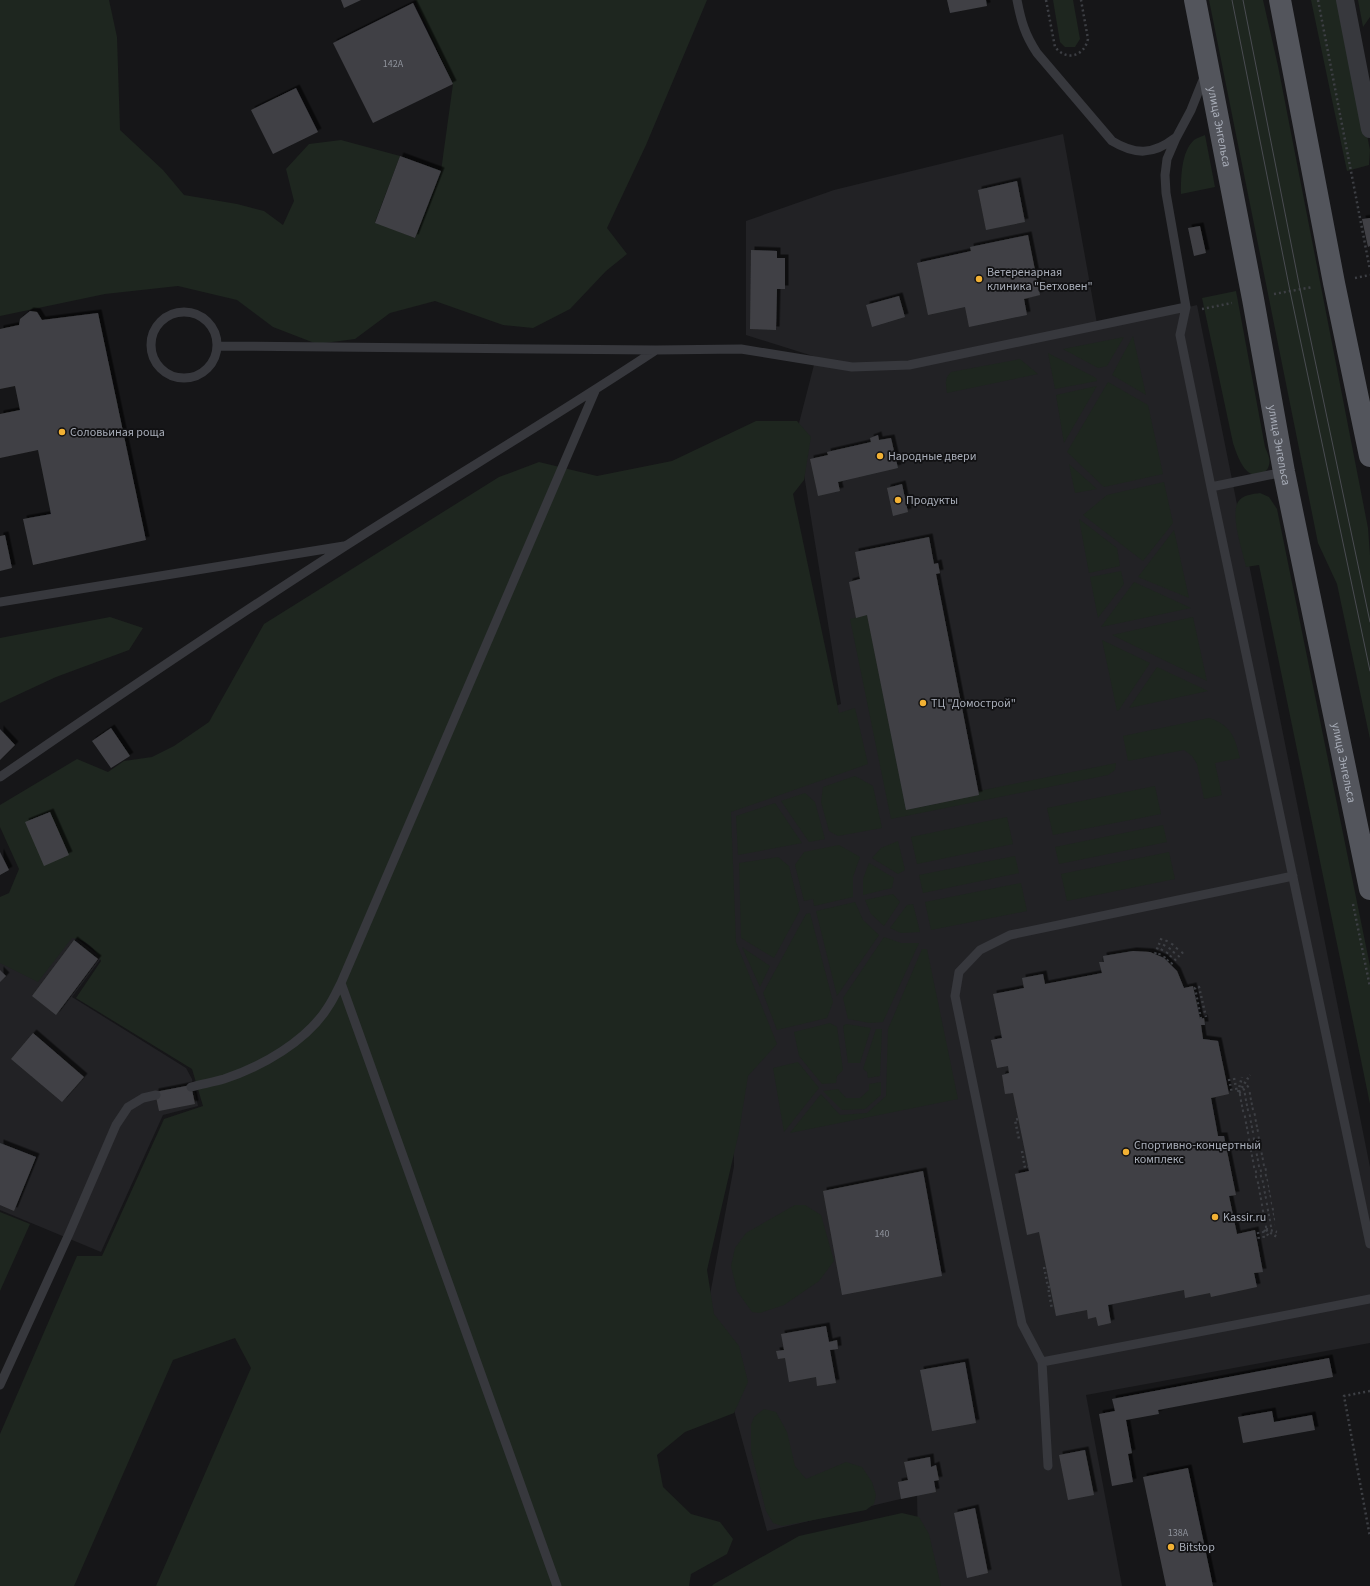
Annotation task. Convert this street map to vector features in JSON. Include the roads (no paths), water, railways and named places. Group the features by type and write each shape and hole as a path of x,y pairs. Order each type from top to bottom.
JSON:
{"main road":[{"name":"улица Энгельса","path":"1195,0 1253,298 1284,472 1370,889"},
{"path":"1280,0 1334,283 1370,456"}],"street":[{"path":"1345,0 1369,121"}],"lane":[{"path":"1017,0 1028,40 1037,53 1112,141 1124,149 1138,152 1151,151 1164,146 1176,138"},
{"path":"1208,68 1191,110 1167,159 1165,175 1166,193 1186,309 1180,335 1370,1244"},
{"path":"218,346 656,350 741,349 852,367 909,366 1186,309"},
{"path":"188,311 203,317 214,328 218,346 214,360 202,373 185,379 167,374 159,368 150,350 152,334 163,318 175,312 188,311"},
{"path":"0,777 135,684 347,545 594,391 656,350"},
{"path":"191,1087 224,1079 255,1067 295,1043 316,1023 328,1008 341,983 594,391"},
{"path":"1211,487 1284,472"},
{"path":"0,602 347,545"},
{"path":"1048,1466 1042,1362 1022,1324 955,996 959,972 980,950 1010,935 1293,876"},
{"path":"341,983 556,1586"},
{"path":"0,1385 69,1234 116,1124 128,1107 143,1098 156,1095"},
{"path":"1042,1362 1370,1299"}],"tram line":[{"path":"1232,0 1290,291 1370,671"},
{"path":"1243,0 1300,289 1370,622"}],"place":[{"name":"Ветеренарная клиника \"Бетховен\"","path":"979,279"},
{"name":"Соловьиная роща","path":"62,432"},
{"name":"Народные двери","path":"880,456"},
{"name":"Продукты","path":"898,500"},
{"name":"ТЦ \"Домострой\"","path":"923,703"},
{"name":"Спортивно-концертный комплекс","path":"1126,1152"},
{"name":"Kassir.ru","path":"1215,1217"},
{"name":"Bitstop","path":"1171,1547"}]}
